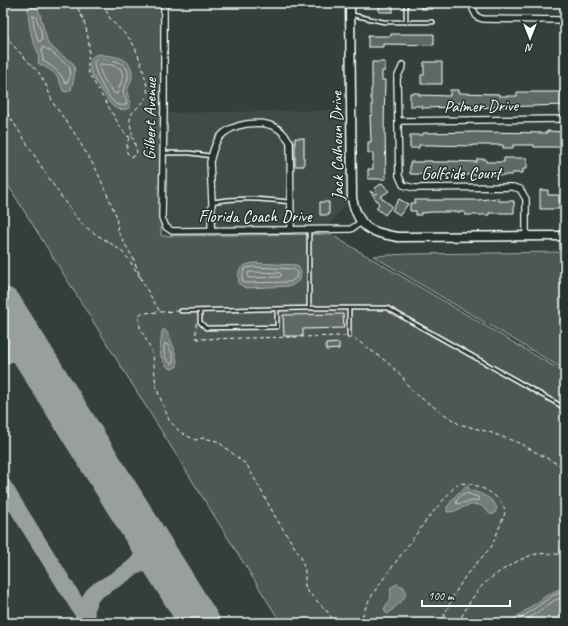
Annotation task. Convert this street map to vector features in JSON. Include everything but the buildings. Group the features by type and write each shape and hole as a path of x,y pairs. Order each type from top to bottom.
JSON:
{"street":[{"name":"Gilbert Avenue","path":"164,3 162,218 166,227 172,231"},
{"name":"Jack Calhoun Drive","path":"350,3 352,199 355,213 360,222 368,228 381,234 398,237 565,236"},
{"path":"473,3 477,17 483,19 565,20"},
{"name":"Golfside Court","path":"403,65 397,78 398,176 403,185 414,188 513,187 520,189 526,199 526,236"},
{"name":"Palmer Drive","path":"398,121 565,119"},
{"path":"211,230 212,202 210,162 218,139 227,131 242,124 263,124 276,128 285,134 290,142 291,230"},
{"name":"Florida Coach Drive","path":"172,231 351,230 360,222"}],"lane":[{"path":"406,3 406,22"},
{"path":"350,14 384,22 432,22"},
{"path":"163,153 190,153 212,156"},
{"path":"212,202 231,198 265,199 290,202"},
{"path":"309,230 309,308"},
{"path":"349,308 350,336"},
{"path":"181,311 387,308 565,408"},
{"path":"200,310 200,322 206,328 277,326 278,309"}],"path":[{"path":"74,3 82,16 87,38 89,48 87,65 89,74 121,128 127,136 130,137 133,138 137,152 135,156 132,157 127,153 129,138 130,137 132,133 130,118 133,112 144,102 147,91 136,48 128,36 109,18 105,3"},
{"path":"3,20 6,33 11,43 39,73 53,102 73,131 97,171 114,209 118,232 133,258 143,283"},
{"path":"3,107 20,131 38,163 76,218 91,231 121,251 130,261 160,312"},
{"path":"139,318 140,327 153,354 156,387 169,420 180,432 195,440 203,438 217,441 247,465 276,518 301,557 305,571 304,588 325,609 336,623"},
{"path":"350,336 387,362 403,377 415,394 459,424 489,432 519,443 565,468"},
{"path":"360,623 373,592 428,518 457,484 470,483 488,491 502,504 505,513 492,546 466,575 452,598 441,623"},
{"path":"458,623 481,587 516,562 526,557 538,554 565,555"}],"shaded area":[{"path":"3,3 162,3 161,236 330,234 565,373 565,623 281,623 3,177"},
{"path":"348,110 349,199 324,231 168,233 165,113"},
{"path":"565,252 565,370 373,256 409,254"}],"water":[{"path":"33,7 39,11 48,44 73,63 75,70 74,76 71,90 67,92 63,91 55,74 38,63 38,54 32,38 28,16 28,8"},
{"path":"98,54 121,58 130,65 132,70 132,78 127,91 131,102 129,108 119,109 112,106 94,79 91,73 90,62 92,57"},
{"path":"254,263 297,265 301,272 300,280 291,286 246,288 239,284 239,271 245,265"},
{"path":"164,329 171,340 176,357 177,366 173,369 166,365 160,353 162,331"},
{"path":"465,486 468,486 469,490 489,498 497,508 495,513 492,515 481,506 475,504 455,511 447,512 447,507"},
{"path":"397,584 404,587 405,597 387,614 384,609 390,599 390,588"},
{"path":"565,587 565,623 508,623 550,593"}],"taxiway":[{"path":"3,357 17,354 31,358 38,365 67,412"},
{"path":"3,485 88,622"},
{"path":"89,623 87,609 91,597 98,590 132,568 139,561 145,544 142,533 113,485"},
{"path":"134,567 142,564 150,564 165,571 198,622"}],"runway":[{"path":"3,307 200,623"}]}
